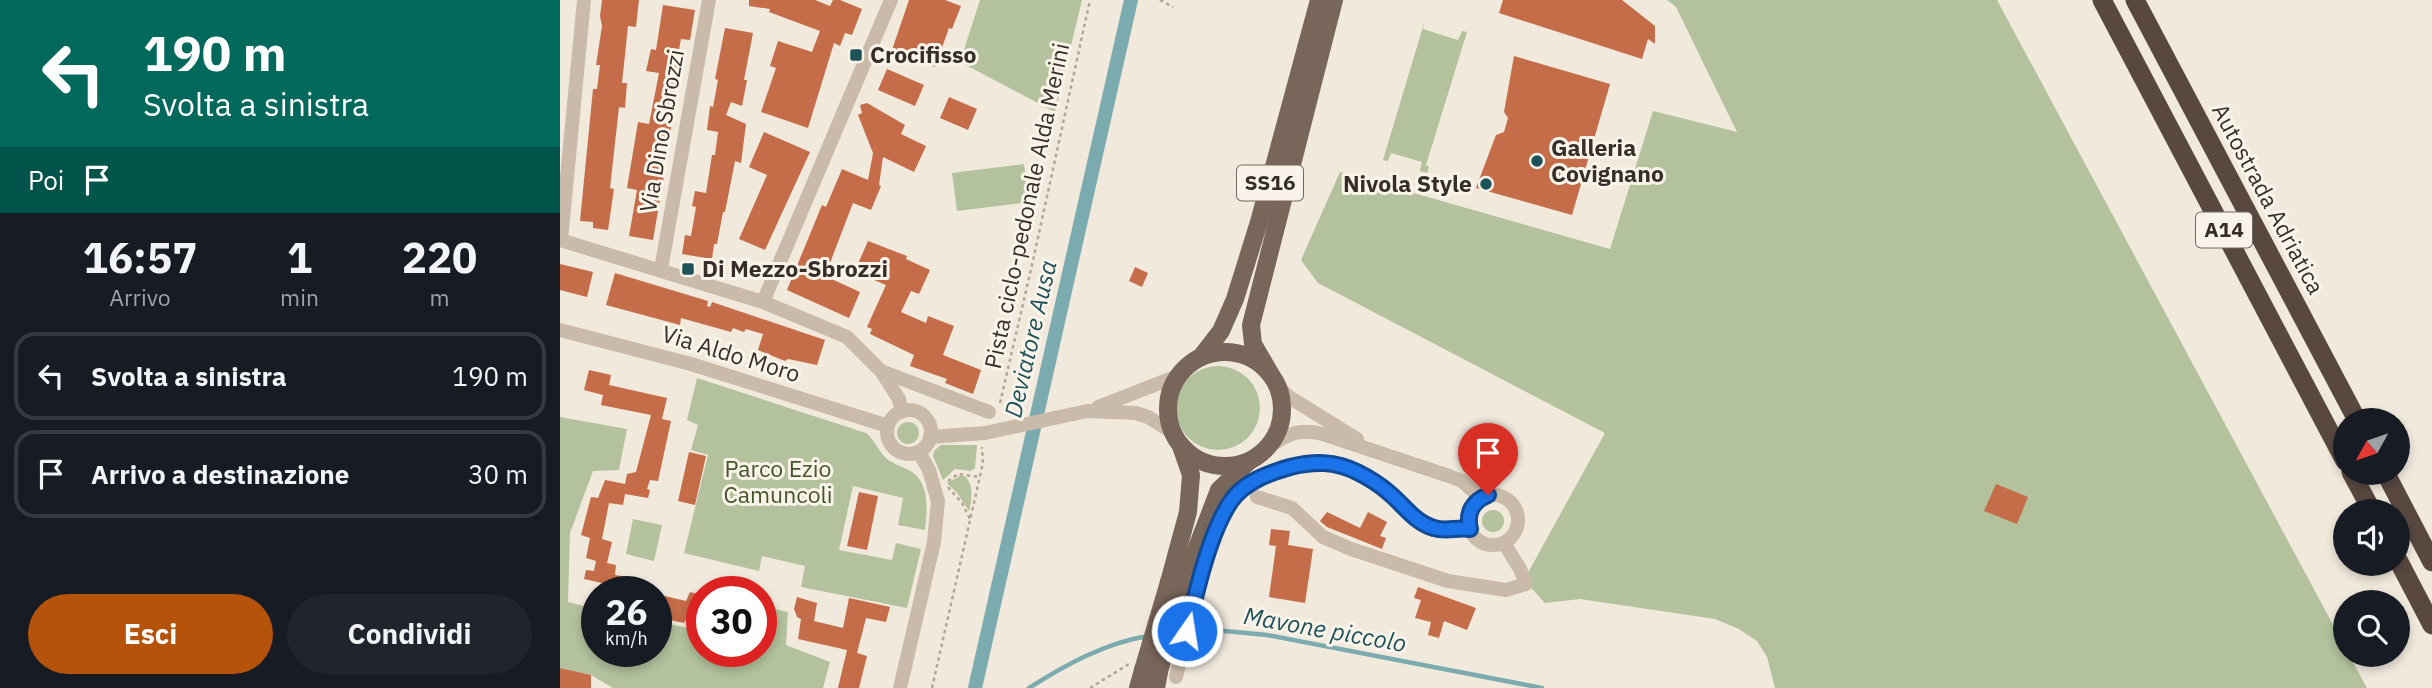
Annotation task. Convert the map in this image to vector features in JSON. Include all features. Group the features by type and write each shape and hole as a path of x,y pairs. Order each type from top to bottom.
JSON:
{"highway":[{"name":"A14","path":"2102,0 2333,438"},
{"name":"Autostrada Adriatica","path":"2136,0 2351,408"},
{"path":"2392,485 2432,562"},
{"path":"2406,576 2432,625"}],"main road":[{"name":"SS16","path":"1183,584 1191,475 1170,423 1169,403 1174,383 1201,357 1221,331 1235,299 1259,222 1319,0"},
{"name":"SS16","path":"1139,688 1156,676 1183,584 1219,489 1268,447 1282,418 1281,395 1253,344 1251,325 1334,0"},
{"path":"1201,357 1223,352 1245,355 1255,360 1274,380"},
{"path":"1177,438 1196,458 1206,462 1228,466 1250,461"}],"street":[{"path":"584,0 560,240 763,302 847,337 881,371 899,399 902,412"},
{"name":"Via Dino Sbrozzi","path":"661,269 709,0"},
{"path":"763,302 888,1"},
{"name":"Via Aldo Moro","path":"560,330 691,364 888,426"},
{"path":"881,371 989,412"},
{"path":"930,437 985,433 1087,411 1180,375"},
{"path":"1274,380 1289,397 1373,449"},
{"path":"1087,411 1148,416 1177,438"},
{"path":"902,412 921,414 929,424 928,443 919,452 905,454 892,447 887,433 888,426 891,420 902,412"},
{"path":"1268,447 1292,432 1307,431 1373,449 1462,481 1480,498"},
{"path":"900,688 934,542 937,501 929,470 919,452"},
{"path":"1156,676 1183,584 1219,526 1232,499 1254,480 1311,461 1336,464 1357,472 1386,490 1420,522 1432,528 1447,531 1459,527 1470,529"},
{"path":"1488,495 1504,497 1516,508 1518,524 1511,538 1504,542 1488,544 1480,541 1470,529 1468,522 1471,508 1480,498 1488,495"},
{"path":"1257,497 1292,508 1323,537 1448,581 1506,590 1526,584 1504,542"}],"path":[{"name":"Pista ciclo-pedonale Alda Merini","path":"989,412 998,411 1090,0"},
{"path":"1162,1 1172,7"},
{"path":"932,688 983,463 982,449"},
{"path":"970,519 962,503 944,483 958,474 979,477"},
{"path":"1090,688 1156,676"}],"green space":[{"path":"980,0 1082,0 1055,112 960,62"},
{"path":"1667,0 1997,0 2333,625 2333,667 2356,667 2367,688 1775,688 1767,657 1757,641 1739,629 1715,619 1580,599 1545,603 1524,580 1605,433 1318,283 1301,260 1340,172 1610,249 1653,111 1737,132 1676,7"},
{"path":"1425,20 1423,29 1458,40 1462,31 1467,32 1426,165 1429,167 1427,173 1420,171 1422,162 1391,153 1388,161 1383,160"},
{"path":"1024,164 1029,202 957,211 952,173"},
{"path":"1218,366 1241,373 1253,385 1260,408 1253,431 1241,443 1218,450 1195,443 1183,431 1176,408 1183,385 1195,373"},
{"name":"Parco Ezio Camuncoli","path":"697,378 866,433 887,459 918,477 926,498 925,530 898,525 903,498 853,486 839,550 892,560 896,543 921,549 907,608 801,587 805,566 762,556 759,571 684,553 708,455 691,450 698,425 687,420"},
{"path":"560,417 627,429 619,470 593,471 570,533 568,602 581,605 581,667 672,667 672,624 686,628 686,667 777,667 777,610 788,612 786,645 830,662 823,688 613,688 591,675 560,668"},
{"path":"908,422 916,425 919,433 916,441 908,444 900,441 897,433 900,425"},
{"path":"941,445 977,445 975,468 971,471 955,469 943,480 933,456 934,451"},
{"path":"965,476 971,488 969,511 947,483"},
{"path":"1493,510 1501,513 1504,521 1501,529 1493,532 1485,529 1482,521 1485,513"},
{"path":"633,519 662,525 654,561 626,554"}],"building":[{"path":"602,0 639,0 636,27 628,26 622,83 627,83 625,108 619,107 610,188 614,189 608,230 593,228 593,222 580,221 593,89 597,89 600,65 596,65 602,26"},
{"path":"749,0 815,0 830,6 833,0 840,0 862,9 852,35 845,33 840,46 834,43 808,128 761,112 776,68 770,66 778,41 812,52 820,31 769,12 770,9 749,6"},
{"path":"909,0 945,0 961,6 952,29 949,28 935,67 892,50"},
{"path":"1503,0 1622,0 1655,26 1655,44 1648,39 1642,59 1499,13"},
{"path":"663,5 695,10 690,40 681,39 676,66 679,67 653,240 629,236 637,190 627,188 638,122 649,124 659,73 646,71 651,49 656,50"},
{"path":"725,28 753,33 742,106 731,102 726,115 746,124 741,163 735,161 712,259 682,254 685,235 691,236 696,207 692,206 695,191 706,193 712,155 715,155 718,132 707,130 710,106 713,107 718,80 715,79"},
{"name":"Galleria Covignano","path":"1514,56 1610,84 1572,215 1476,188 1496,135 1504,132 1508,118 1504,112"},
{"path":"887,69 924,85 915,106 878,90"},
{"path":"949,97 977,109 968,130 940,118"},
{"path":"867,103 905,125 901,134 926,146 914,172 883,157 881,186 871,210 853,203 825,276 860,292 849,318 787,290 822,205 826,207 842,169 868,180 873,153 858,115 862,113 860,105"},
{"path":"764,132 810,152 765,250 739,239 767,175 749,167"},
{"path":"868,241 907,256 906,259 930,270 919,294 911,291 901,312 926,323 928,316 954,326 943,355 981,370 973,394 945,383 947,379 910,366 914,355 870,334 872,329 867,327 886,285 862,275 864,269 857,266"},
{"path":"560,264 593,272 587,297 560,290"},
{"path":"1135,267 1148,273 1142,287 1129,281"},
{"path":"615,273 708,301 707,306 710,307 712,302 825,340 817,365 788,359 785,361 758,350 763,334 746,329 744,332 733,328 731,332 681,318 680,325 606,305"},
{"path":"589,370 611,375 609,385 667,398 662,419 671,421 658,481 650,480 648,498 625,494 623,505 609,503 602,539 612,542 607,563 616,565 615,575 621,576 585,576 586,570 594,571 596,561 586,558 590,538 581,535 591,497 598,498 605,480 625,484 627,474 636,472 651,415 601,405 603,395 584,390"},
{"path":"689,452 706,456 695,505 678,501"},
{"path":"1996,484 2028,497 2017,524 1984,511"},
{"path":"859,492 878,496 867,550 847,546"},
{"path":"1327,512 1360,528 1368,512 1387,522 1380,536 1386,538 1382,549 1327,527 1320,521"},
{"path":"1271,529 1290,531 1288,545 1313,549 1305,603 1269,597 1276,546 1269,545"},
{"path":"1418,587 1476,608 1467,630 1444,621 1439,638 1428,635 1431,622 1415,618 1421,600 1414,598"},
{"path":"797,597 817,603 814,621 843,628 849,598 890,607 886,622 866,618 857,653 867,656 859,688 838,688 847,650 798,639 801,619 797,617 794,609"},
{"path":"672,598 686,601 684,623 672,620"},
{"path":"560,668 591,675 591,688 560,688"}],"waterway":[{"name":"Deviatore Ausa","path":"975,688 1131,0"},
{"name":"Mavone piccolo","path":"1174,631 1193,628 1267,635 1542,688"},
{"name":"Mavone piccolo","path":"1029,688 1086,656 1116,644 1148,636"}],"place":[{"name":"Crocifisso","path":"856,55"},
{"name":"Galleria Covignano","path":"1537,161"},
{"name":"Nivola Style","path":"1486,184"},
{"name":"Di Mezzo-Sbrozzi","path":"688,269"}],"route":[{"path":"1187,631 1198,586 1219,526 1232,499 1254,480 1311,461 1336,464 1357,472 1386,490 1420,522 1447,531 1459,527 1470,529 1468,522 1471,508 1480,498 1488,495"}]}
